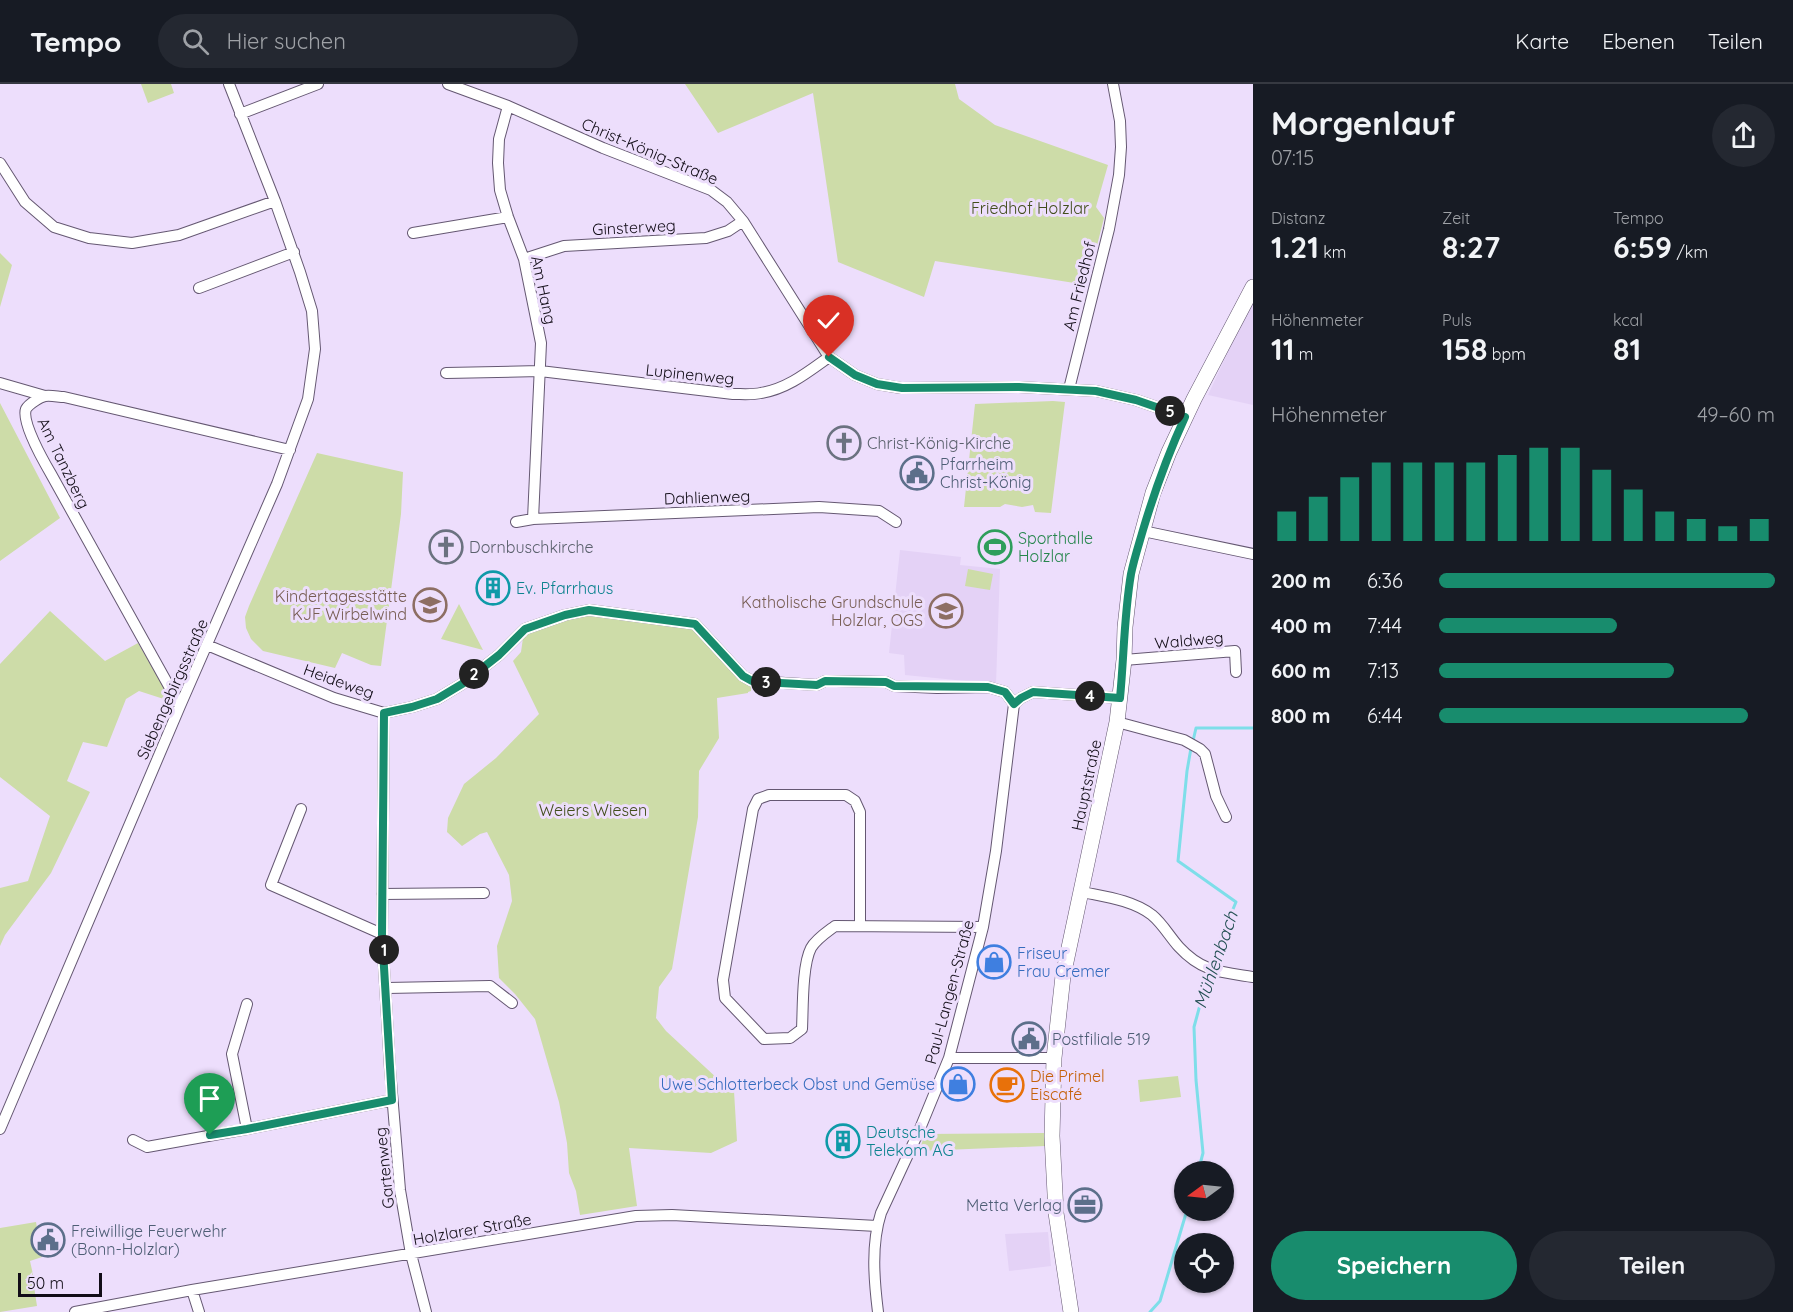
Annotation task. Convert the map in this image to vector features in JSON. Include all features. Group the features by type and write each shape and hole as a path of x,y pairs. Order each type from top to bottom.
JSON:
{"main road":[{"name":"Hauptstraße","path":"1071,1312 1056,1213 1053,1136 1054,1058 1063,976 1117,722 1131,574 1157,483 1169,452 1253,287"}],"street":[{"name":"Siebengebirgsstraße","path":"0,1129 291,450 308,399 314,372 312,311 294,252 229,84"},
{"path":"240,114 318,84"},
{"name":"Christ-König-Straße","path":"448,84 508,106 603,148 711,190 728,202 743,221 829,357 855,375 877,384 902,388 1019,387 1096,391 1136,400 1185,417"},
{"name":"Am Friedhof","path":"1070,389 1109,229 1119,175 1120,121 1113,84"},
{"name":"Am Hang","path":"508,106 499,139 500,189 524,259 541,343 532,519"},
{"path":"0,163 25,202 39,214 54,226 89,238 132,243 178,235 275,201"},
{"path":"413,233 508,217"},
{"name":"Ginsterweg","path":"524,259 564,246 706,238 728,231 743,221"},
{"path":"199,288 294,252"},
{"name":"Lupinenweg","path":"540,371 733,394 758,394 791,382 829,357"},
{"path":"446,373 540,371"},
{"path":"0,383 45,396"},
{"name":"Am Tanzberg","path":"180,706 34,441 25,417 27,408 31,403 45,396 64,397 291,450"},
{"name":"Dahlienweg","path":"516,522 532,519 819,507 879,511 896,522"},
{"path":"1143,531 1253,554"},
{"name":"Heideweg","path":"207,645 334,698 384,713 437,699 462,684 499,655 525,629 565,615 589,610 695,624 743,676 752,681 817,685 825,681 856,681 886,682 894,686 988,687 1005,692 1014,704"},
{"name":"Waldweg","path":"1124,660 1235,651 1236,672"},
{"path":"1014,704 1033,692 1120,698"},
{"name":"Paul-Langen-Straße","path":"878,1312 874,1276 877,1226 920,1131 949,1058 983,927 996,852 1014,704"},
{"name":"Gartenweg","path":"384,713 382,934 392,1100 400,1190 411,1254 426,1312"},
{"path":"1117,722 1184,740 1200,749 1205,754 1216,796 1226,817"},
{"path":"860,925 860,812 855,801 846,795 768,795 758,799 753,809 723,980 725,998 764,1039 790,1038 802,1029 807,959 812,947 822,935 835,926 983,927"},
{"path":"301,809 271,885 382,934"},
{"path":"1082,892 1126,901 1152,916 1180,948 1200,965 1216,971 1253,977"},
{"path":"382,894 484,893"},
{"path":"387,988 490,986 512,1003"},
{"path":"247,1004 232,1054 247,1129"},
{"path":"949,1058 1054,1058"},
{"path":"133,1140 147,1147 392,1100"},
{"name":"Holzlarer Straße","path":"75,1312 192,1290 636,1216 682,1215 877,1226"},
{"path":"192,1290 199,1312"}],"shaded area":[{"path":"1253,298 1253,405 1208,395"},
{"name":"Katholische Grundschule Holzlar, OGS","path":"900,550 961,557 960,565 1000,569 996,684 905,675 904,655 889,653"},
{"path":"1048,1232 1051,1266 1009,1271 1005,1234"}],"green space":[{"path":"141,84 171,84 174,93 148,103"},
{"name":"Friedhof Holzlar","path":"685,84 955,84 959,99 995,125 1108,165 1096,207 1104,218 1087,285 935,261 924,297 838,262 813,93 718,133"},
{"path":"0,253 12,265 0,307"},
{"path":"1065,402 1051,513 1035,512 1033,505 1022,507 1005,504 1000,507 964,507 975,404"},
{"path":"0,403 60,518 0,561"},
{"path":"317,453 403,472 401,514 381,666 371,665 342,653 335,668 263,651 251,639 246,628 245,617 249,606"},
{"path":"968,569 993,574 990,590 965,586"},
{"path":"459,604 483,650 441,639"},
{"path":"50,611 105,661 138,643 173,702 139,691 126,699 107,747 83,742 67,781 90,792 51,873 5,935 0,946 0,888 28,881 50,816 0,777 0,664"},
{"name":"Weiers Wiesen","path":"581,612 688,624 751,685 751,691 717,698 719,738 699,771 698,817 672,969 659,987 656,1018 666,1031 734,1091 737,1141 711,1153 629,1148 637,1206 580,1215 576,1191 569,1173 567,1143 559,1102 535,1019 499,978 497,946 512,901 509,875 487,832 462,846 447,832 448,818 464,784 496,758 539,714 513,661 521,652 523,638 527,634"},
{"path":"1178,1076 1181,1097 1140,1102 1138,1080"},
{"path":"1044,1133 1045,1146 919,1151 925,1134"},
{"path":"36,1222 42,1257 30,1261 37,1306 0,1312 0,1228"}],"waterway":[{"name":"Mühlenbach","path":"1193,741 1196,728 1253,728"},
{"name":"Mühlenbach","path":"1191,748 1178,861 1236,902 1211,966"},
{"name":"Mühlenbach","path":"1201,1161 1203,1153 1194,1027 1209,972"},
{"name":"Mühlenbach","path":"1150,1312 1160,1301 1184,1221"}],"place":[{"name":"Christ-König-Kirche","path":"844,443"},
{"name":"Pfarrheim Christ-König","path":"917,473"},
{"name":"Dornbuschkirche","path":"446,547"},
{"name":"Sporthalle Holzlar","path":"995,547"},
{"name":"Ev. Pfarrhaus","path":"493,588"},
{"name":"Kindertagesstätte KJF Wirbelwind","path":"430,605"},
{"name":"Katholische Grundschule Holzlar, OGS","path":"946,611"},
{"name":"Friseur Frau Cremer","path":"994,962"},
{"name":"Postfiliale 519","path":"1029,1039"},
{"name":"Uwe Schlotterbeck Obst und Gemüse","path":"958,1084"},
{"name":"Die Primel Eiscafé","path":"1007,1085"},
{"name":"Deutsche Telekom AG","path":"843,1141"},
{"name":"Metta Verlag","path":"1085,1205"},
{"name":"Freiwillige Feuerwehr (Bonn-Holzlar)","path":"48,1240"}],"route":[{"path":"210,1135 392,1100 382,934 384,713 437,699 462,684 499,655 525,629 565,615 589,610 695,624 743,676 752,681 817,685 825,681 886,682 894,686 988,687 1005,692 1014,704 1033,692 1120,698 1131,574 1154,493 1185,417 1136,400 1096,391 1019,387 902,388 877,384 855,375 829,357"}]}
